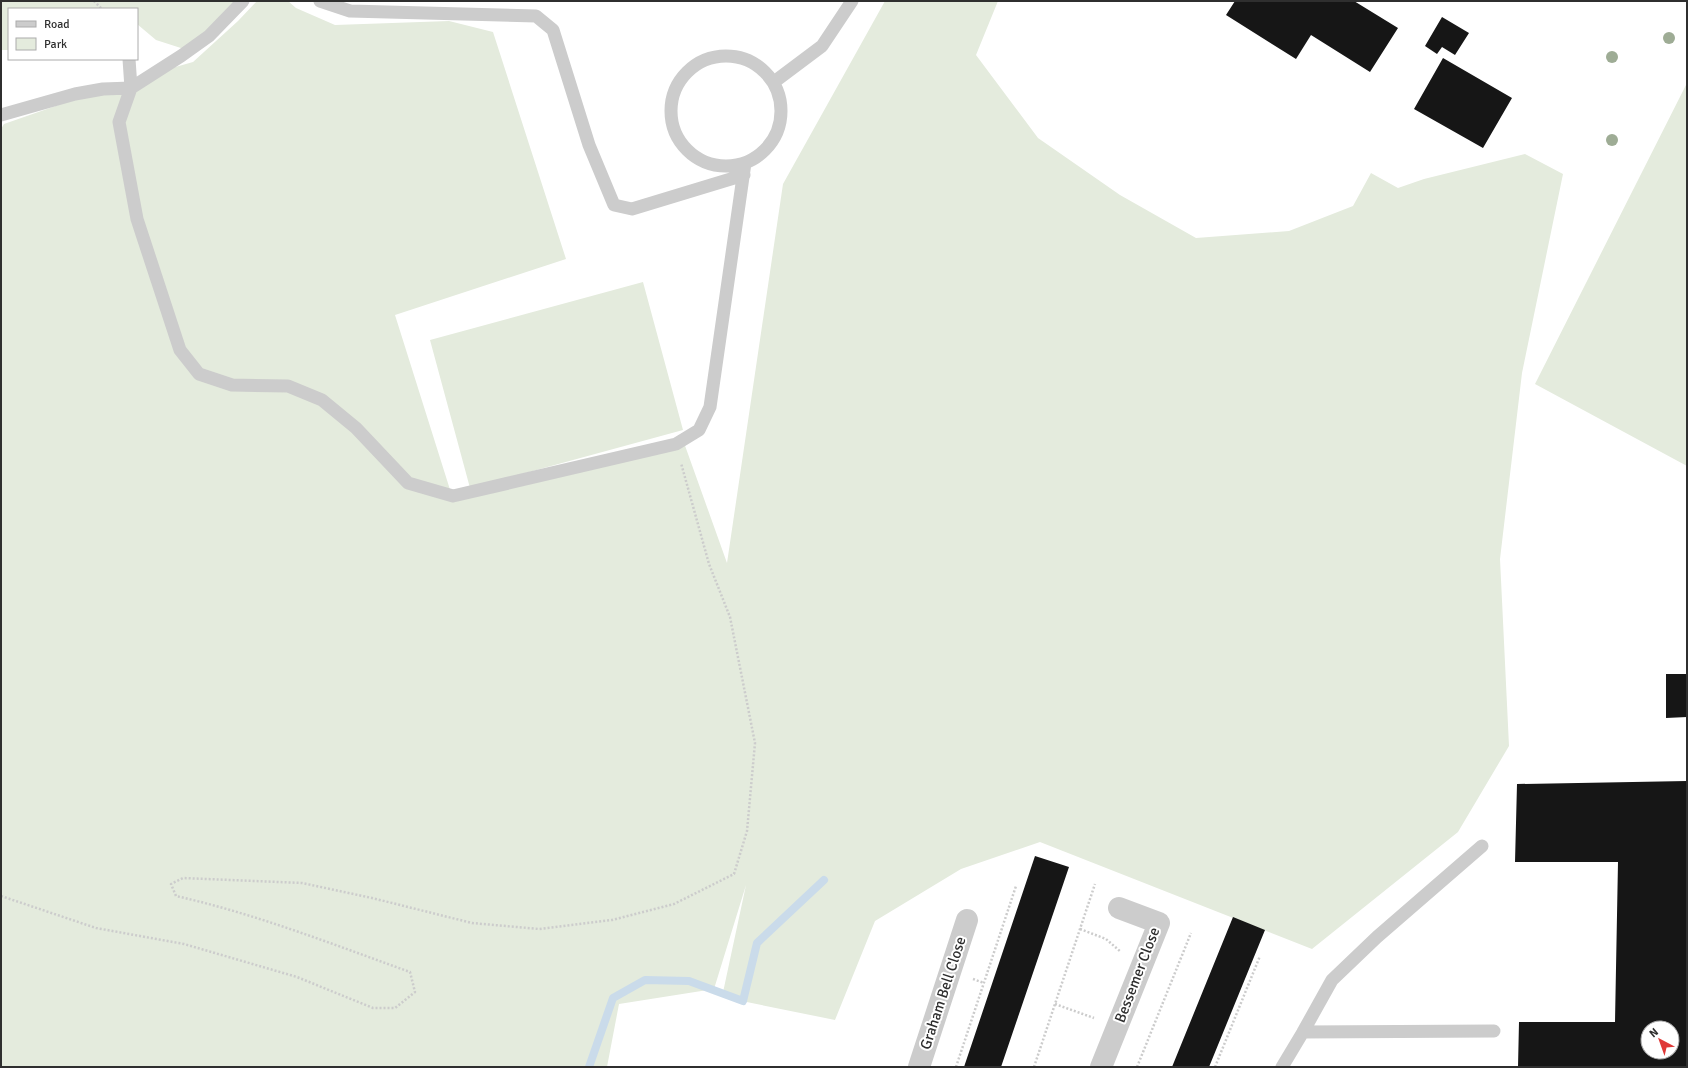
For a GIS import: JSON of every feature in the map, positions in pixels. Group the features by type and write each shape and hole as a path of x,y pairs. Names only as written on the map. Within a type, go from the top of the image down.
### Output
{"street":[{"name":"Bessemer Close","path":"1101,1067 1159,923 1118,908"},
{"name":"Graham Bell Close","path":"919,1067 967,920"}],"lane":[{"path":"1,115 75,94 103,89 131,88 210,36 243,1"},
{"path":"320,1 350,12 536,16 553,30 589,145 614,205 632,209 744,169 762,154 775,139 779,129 782,109 778,90 774,82 761,67 744,58 725,54 700,61 685,73 674,89 670,108 676,135 687,151 704,162 722,167 744,169"},
{"path":"774,82 822,46 852,1"},
{"path":"129,60 131,88 119,122 137,219 180,350 199,374 232,385 288,386 322,400 356,428 408,482 453,496 676,444 699,430 710,407 744,169"},
{"path":"1282,1067 1332,980 1377,937 1482,846"},
{"path":"1303,1032 1494,1030"}],"path":[{"path":"1,896 96,928 184,944 289,975 373,1008 395,1008 415,992 410,972 290,928 208,903 176,896 171,884 182,878 302,883 372,898 472,923 539,929 612,920 674,904 734,874 747,831 755,743 730,617 709,564 676,444"},
{"path":"1034,1067 1095,884"},
{"path":"956,1067 1016,886"},
{"path":"1080,929 1106,939 1140,969"},
{"path":"1137,1067 1191,933"},
{"path":"1215,1067 1260,956"},
{"path":"1055,1004 1117,1026"}],"green space":[{"path":"1,1 235,1 221,19 184,49 156,40 138,25 138,8 8,8 8,50 1,50"},
{"path":"257,1 288,1 296,8 335,25 449,21 493,32 566,259 395,315 452,496 683,440 727,563 783,184 885,1 998,1 976,55 1038,138 1120,195 1196,238 1289,231 1353,206 1371,173 1398,188 1424,179 1525,154 1563,174 1522,373 1500,559 1509,746 1458,832 1312,949 1040,842 961,869 875,921 835,1020 722,997 746,885 714,989 619,1004 607,1067 1,1067 1,129 4,124 130,80 193,62 238,21"},
{"path":"1687,83 1687,466 1535,384"},
{"path":"643,282 683,430 470,488 430,340"}],"building":[{"path":"1235,1 1354,1 1398,28 1370,72 1311,35 1296,59 1226,15"},
{"path":"1442,17 1469,33 1455,55 1442,47 1437,54 1425,46"},
{"path":"1443,58 1512,98 1483,148 1414,109"},
{"path":"1666,674 1687,674 1687,717 1666,718"},
{"path":"1687,781 1687,1067 1518,1067 1519,1022 1615,1022 1618,862 1515,862 1517,784"},
{"path":"1035,856 1069,867 1001,1067 964,1067"},
{"path":"1233,917 1265,930 1209,1067 1172,1067"}],"waterway":[{"path":"589,1067 613,998 645,980 689,981 743,1001 757,943 824,880"}]}
